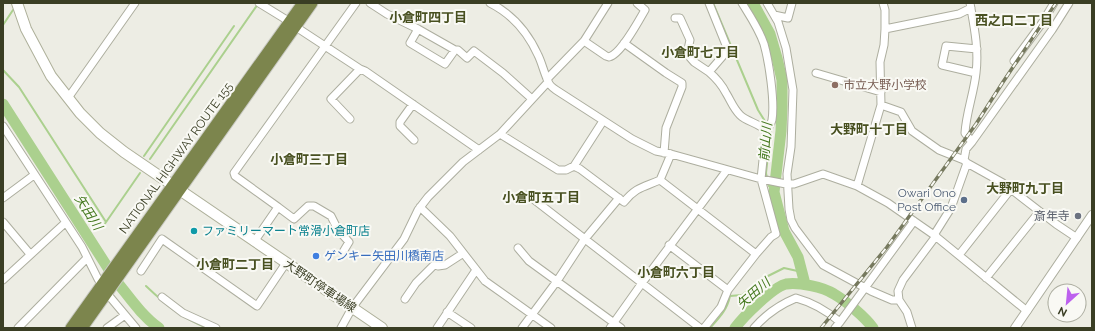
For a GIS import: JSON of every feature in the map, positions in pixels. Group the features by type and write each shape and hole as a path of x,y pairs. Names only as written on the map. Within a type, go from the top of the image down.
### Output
{"highway":[{"name":"NATIONAL HIGHWAY ROUTE 155","path":"293,24 303,3"},
{"name":"NATIONAL HIGHWAY ROUTE 155","path":"71,328 120,266 293,24 312,3"},
{"name":"NATIONAL HIGHWAY ROUTE 155","path":"82,328 105,286"}],"main road":[{"name":"大野町停車場線","path":"17,3 26,29 51,76 68,98 100,133 124,152 254,242 382,328"}],"street":[{"path":"68,98 135,3"},
{"path":"343,252 348,242 338,230 331,216 314,206 308,206 294,219 235,176 234,173 356,3"},
{"path":"370,3 387,14 418,29 455,50 458,50 467,58 474,51 532,99"},
{"path":"490,3 501,8 525,33 538,55 547,81 557,91 645,146 727,170 787,184 794,184 823,174 857,186 888,203 935,236 1027,311"},
{"path":"341,328 352,308 404,239 420,207 441,183 463,162 500,134 584,41 608,3"},
{"path":"584,41 609,57 612,56 624,43 645,10 637,3"},
{"path":"709,3 728,50 709,72"},
{"path":"704,328 721,307 728,290 756,254 771,237 776,234 763,179 766,131 772,119 769,66 764,43 753,20 742,3"},
{"path":"767,3 774,16 786,48 793,90 791,147 787,174 791,220 795,228 823,265 865,289 892,300 898,300"},
{"path":"774,16 788,18 792,3"},
{"path":"857,186 882,105 880,62 884,45 885,30 883,3"},
{"path":"1014,61 1042,23 1054,3"},
{"path":"912,328 907,312 898,300 898,291 903,280 935,236 950,208 966,161 966,149 1052,30 1069,3"},
{"path":"260,4 365,71 479,150"},
{"path":"885,30 959,14 970,5 976,31 977,49 976,73 965,125 965,133 972,142"},
{"path":"675,18 680,18 690,40 686,54 694,62 717,79 740,116 766,131"},
{"path":"418,29 410,42 445,64 455,50"},
{"path":"624,43 682,83 682,87 666,128 667,153 660,180"},
{"path":"976,73 942,65 946,46 977,49"},
{"path":"350,119 331,99 360,69"},
{"path":"816,73 881,92"},
{"path":"413,104 400,122 400,126 414,140"},
{"path":"882,105 901,112 912,131 939,150 966,161 1011,189 1039,212 1077,238"},
{"path":"500,134 558,170 566,170 574,166 603,121"},
{"path":"3,126 82,247 87,258 105,286 135,327"},
{"path":"574,166 624,202 630,194 637,189 660,180"},
{"path":"612,325 669,245 727,170"},
{"path":"3,198 34,175"},
{"path":"660,180 756,254"},
{"path":"959,256 1011,189"},
{"path":"528,195 584,240 700,328"},
{"path":"522,328 557,281 584,240 619,198"},
{"path":"254,242 278,207"},
{"path":"420,207 442,226 462,254 485,281 551,328"},
{"path":"986,278 1039,212"},
{"path":"1015,328 1092,215"},
{"path":"835,328 914,221"},
{"path":"3,222 30,254"},
{"path":"4,277 65,223"},
{"path":"141,272 162,239 257,306 286,263"},
{"path":"669,245 728,290"},
{"path":"518,248 529,261 557,281 612,325 621,328"},
{"path":"405,299 416,283 435,264 438,266 445,265 462,254"},
{"path":"18,328 87,258"},
{"path":"437,328 476,270"},
{"path":"162,297 183,313 216,328"},
{"path":"754,328 768,313 784,303 796,298 820,306 840,322"},
{"path":"448,312 471,328"},
{"path":"107,328 125,315"}],"waterway":[{"path":"713,3 758,110 768,126"},
{"name":"前山川","path":"753,3 770,34 782,80 781,131 774,192 784,231 798,257 805,284"},
{"path":"150,159 258,4"},
{"path":"3,25 13,10"},
{"path":"144,156 234,26"},
{"path":"3,70 19,87 106,222"},
{"name":"矢田川","path":"3,104 117,282 142,312 159,328"},
{"path":"767,179 766,173 771,129"},
{"path":"104,225 140,173"},
{"name":"前山川","path":"768,183 774,192"},
{"path":"710,328 720,317 729,301 730,296 742,295 764,278 784,268 802,272"},
{"name":"矢田川","path":"735,328 766,296 780,286 786,284 804,284 829,291 855,310 873,328"},
{"path":"146,286 189,320 207,328"}],"railway":[{"path":"821,328 887,247 976,124 1056,3"}],"place":[{"name":"市立大野小学校","path":"835,85"},
{"name":"Owari Ono Post Office","path":"964,200"},
{"name":"斎年寺","path":"1078,216"},
{"name":"ファミリーマート常滑小倉町店","path":"194,231"},
{"name":"ゲンキー矢田川橋南店","path":"316,256"}],"district":[{"name":"小倉町四丁目","path":"428,17"},
{"name":"西之口二丁目","path":"1014,20"},
{"name":"小倉町七丁目","path":"700,52"},
{"name":"大野町十丁目","path":"869,129"},
{"name":"小倉町三丁目","path":"309,159"},
{"name":"大野町九丁目","path":"1025,188"},
{"name":"小倉町五丁目","path":"541,197"},
{"name":"小倉町二丁目","path":"235,264"},
{"name":"小倉町六丁目","path":"676,272"}]}
